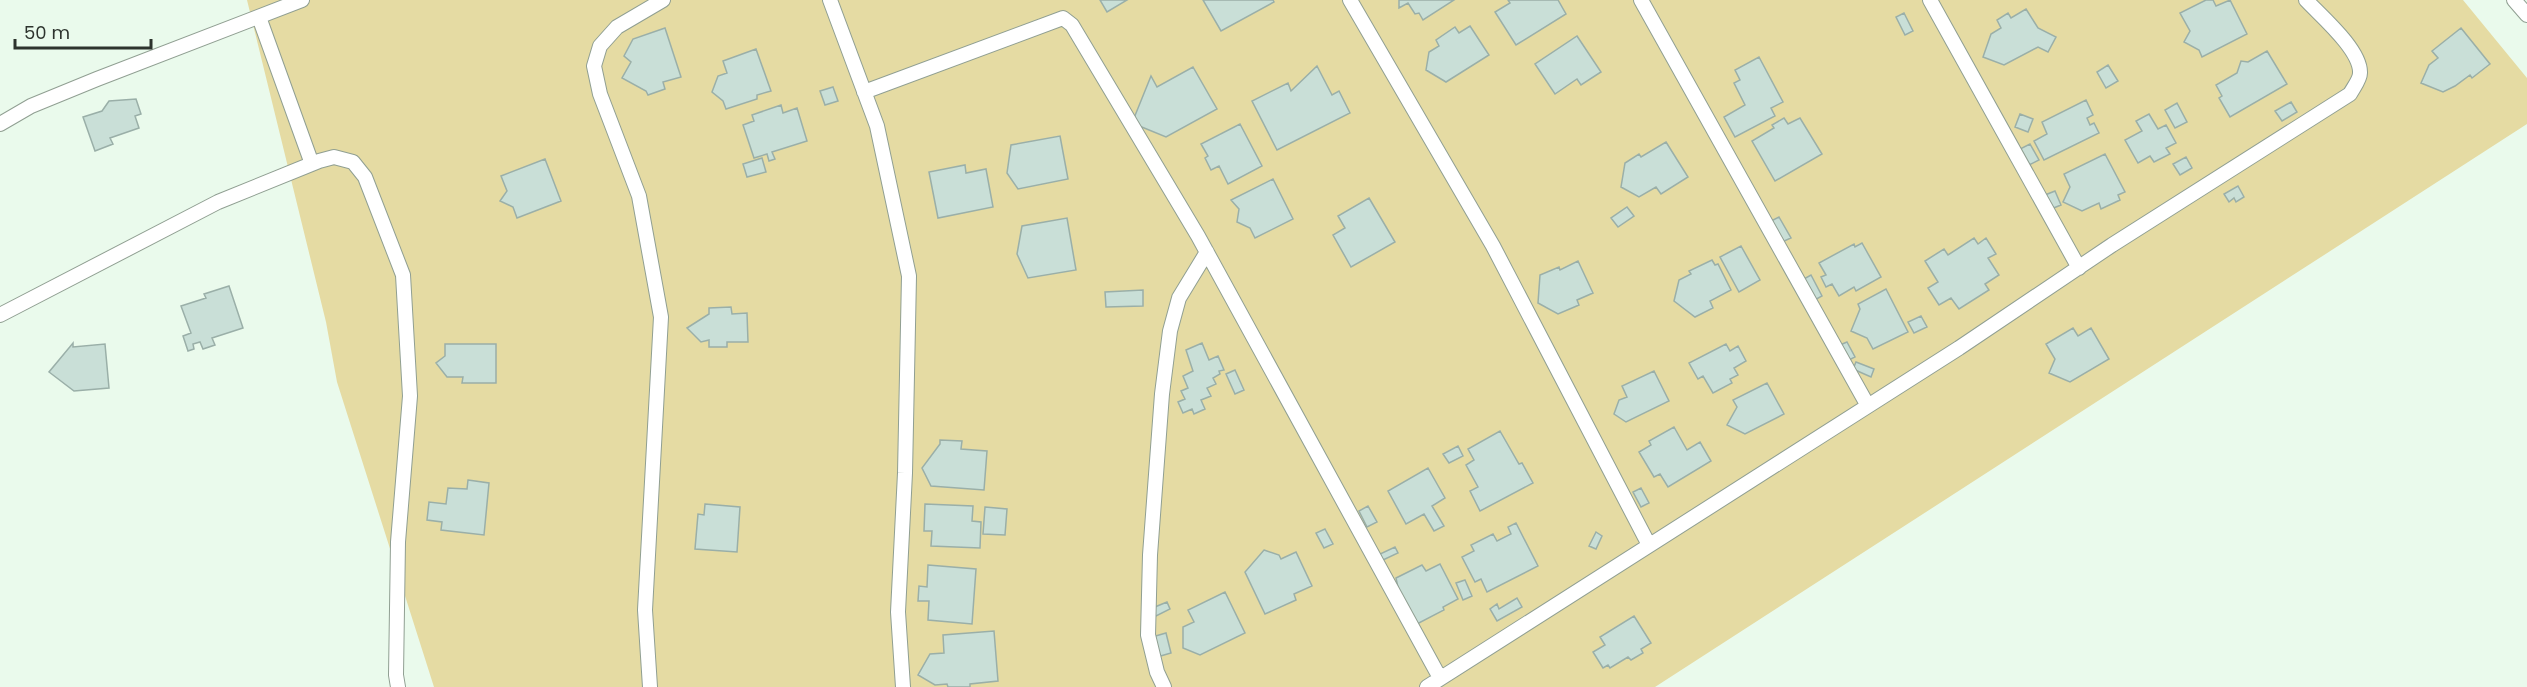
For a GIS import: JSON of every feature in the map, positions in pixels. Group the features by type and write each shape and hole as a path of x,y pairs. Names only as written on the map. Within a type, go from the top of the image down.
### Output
{"street":[{"path":"0,124 31,106 302,0"},
{"path":"650,687 645,610 661,317 639,196 600,94 594,66 600,46 617,27 663,0"},
{"path":"830,0 877,126 909,276 905,473 898,612 903,687"},
{"path":"1350,0 1493,246 1649,545"},
{"path":"1641,0 1868,406"},
{"path":"1930,0 2079,268"},
{"path":"1427,687 1868,406 2350,94 2360,76 2360,63 2348,45 2306,0"},
{"path":"2514,0 2527,15"},
{"path":"259,17 312,164"},
{"path":"864,92 1063,18 1072,25 1207,252 1440,678"},
{"path":"0,315 218,202 334,157 353,162 365,177 403,275 410,396 398,542 396,675 398,687"},
{"path":"1164,687 1156,672 1148,635 1150,555 1162,394 1170,331 1179,298 1207,252"}],"shaded area":[{"path":"247,0 2463,0 2527,78 2527,124 1655,687 434,687 337,382 326,322"}],"building":[{"path":"1100,0 1127,0 1107,12"},
{"path":"1203,0 1273,0 1274,2 1221,31"},
{"path":"1399,0 1454,0 1423,20 1419,13 1415,14 1408,3 1399,8"},
{"path":"1508,0 1558,0 1566,14 1516,45 1495,12 1510,3"},
{"path":"2206,0 2213,0 2216,6 2230,0 2247,34 2202,57 2199,50 2184,42 2190,31 2180,13"},
{"path":"2026,9 2038,28 2056,37 2048,52 2038,47 2004,65 1983,57 1991,34 2001,28 1997,20 2008,13 2011,18"},
{"path":"1904,13 1913,31 1905,35 1896,17"},
{"path":"1470,26 1489,55 1446,82 1426,70 1429,52 1439,46 1436,40 1455,27 1459,33"},
{"path":"665,28 681,77 663,82 665,89 648,95 646,91 622,78 631,62 624,56 633,39"},
{"path":"2461,28 2490,64 2472,78 2470,75 2443,92 2421,83 2429,65 2438,58 2432,51"},
{"path":"1577,36 1601,72 1581,85 1577,79 1555,94 1535,64"},
{"path":"756,49 771,91 757,95 757,99 726,109 723,101 712,92 718,76 727,73 723,61"},
{"path":"2267,51 2287,84 2230,117 2219,98 2222,96 2216,85 2237,73 2241,61 2248,62"},
{"path":"1759,57 1783,102 1771,108 1775,116 1735,137 1724,117 1745,105 1734,83 1740,80 1735,70"},
{"path":"2108,65 2118,81 2106,88 2097,72"},
{"path":"1317,66 1332,95 1339,91 1350,113 1277,150 1252,101 1288,83 1291,91"},
{"path":"1193,67 1217,109 1166,137 1132,123 1151,76 1157,87"},
{"path":"833,87 838,101 825,105 820,91"},
{"path":"136,99 141,114 135,116 139,128 110,138 113,144 95,151 83,117 102,111 109,101"},
{"path":"2086,100 2093,115 2087,118 2090,125 2094,123 2099,133 2044,160 2034,141 2047,134 2042,122"},
{"path":"2291,102 2297,112 2282,121 2275,111"},
{"path":"2177,103 2187,122 2175,128 2165,110"},
{"path":"781,105 783,113 797,108 807,141 772,152 775,159 769,161 767,154 754,158 743,125 754,121 752,115"},
{"path":"2020,114 2033,119 2028,132 2015,127"},
{"path":"2149,114 2158,129 2166,125 2176,143 2166,148 2170,154 2154,162 2150,156 2138,163 2125,140 2142,131 2136,121"},
{"path":"1784,118 1788,124 1800,118 1822,154 1775,181 1752,141 1774,128 1772,125"},
{"path":"1240,124 1262,166 1228,184 1219,166 1211,170 1205,158 1208,156 1201,144"},
{"path":"1060,136 1068,179 1018,189 1007,173 1011,145"},
{"path":"1666,142 1688,177 1661,194 1656,187 1639,197 1621,187 1625,163 1639,154 1641,157"},
{"path":"2030,144 2039,160 2029,165 2020,149"},
{"path":"2105,154 2125,192 2118,195 2120,200 2101,209 2099,203 2082,211 2063,202 2070,187 2064,174"},
{"path":"2186,157 2192,168 2180,175 2173,164"},
{"path":"762,158 766,172 747,177 743,164"},
{"path":"545,159 561,201 517,218 513,207 500,201 507,191 501,176"},
{"path":"965,165 966,173 986,169 993,207 938,218 929,172"},
{"path":"1273,179 1293,219 1255,238 1250,228 1237,222 1239,209 1231,200"},
{"path":"2238,186 2244,197 2236,202 2234,198 2229,202 2224,194"},
{"path":"2055,191 2061,205 2051,209 2045,195"},
{"path":"1369,198 1395,242 1351,267 1333,235 1345,228 1338,216"},
{"path":"1627,207 1634,216 1618,227 1611,218"},
{"path":"1779,217 1791,238 1782,242 1771,221"},
{"path":"1067,218 1076,270 1028,278 1017,254 1022,226"},
{"path":"1974,238 1978,244 1986,238 1996,254 1988,258 1999,275 1985,284 1989,290 1959,309 1951,298 1939,305 1928,288 1938,282 1925,261 1944,249 1948,255"},
{"path":"1862,243 1881,277 1856,291 1854,287 1839,296 1832,284 1826,287 1821,277 1826,275 1819,263 1854,244 1855,247"},
{"path":"1741,246 1760,280 1739,292 1720,257"},
{"path":"1712,260 1715,265 1718,264 1731,290 1710,301 1713,308 1695,317 1674,301 1679,280 1691,274 1689,271"},
{"path":"1578,261 1593,293 1577,300 1579,305 1558,314 1538,303 1540,275 1559,267 1560,270"},
{"path":"1811,275 1822,296 1813,301 1802,280"},
{"path":"229,286 243,328 212,338 215,345 203,349 200,342 193,344 194,349 188,351 183,336 191,333 181,306 206,298 204,294"},
{"path":"1886,289 1908,332 1873,349 1867,338 1851,331 1860,309 1858,304"},
{"path":"1143,290 1143,306 1106,307 1105,292"},
{"path":"731,307 732,314 747,313 748,342 727,342 727,347 709,347 709,340 701,342 687,328 709,314 709,308"},
{"path":"1921,316 1927,327 1914,333 1908,322"},
{"path":"2073,328 2078,336 2091,328 2109,359 2070,382 2049,373 2055,359 2046,344"},
{"path":"1847,342 1855,357 1847,361 1840,345"},
{"path":"73,343 73,347 105,344 109,388 74,391 49,372"},
{"path":"1202,343 1209,360 1218,356 1224,370 1219,371 1220,374 1213,378 1216,384 1207,388 1211,396 1201,400 1205,409 1194,414 1192,409 1183,413 1178,402 1185,399 1181,391 1188,388 1183,376 1193,371 1186,350"},
{"path":"445,344 496,344 496,383 462,383 463,377 447,377 436,363 445,356"},
{"path":"1726,344 1730,351 1738,346 1746,361 1734,368 1738,375 1730,379 1732,383 1713,393 1703,376 1698,379 1689,363"},
{"path":"1856,362 1874,369 1871,377 1853,369"},
{"path":"1235,370 1244,390 1235,394 1226,374"},
{"path":"1654,371 1669,401 1626,422 1614,414 1619,400 1627,397 1622,386"},
{"path":"1767,383 1784,414 1745,434 1727,425 1737,407 1733,400"},
{"path":"1674,427 1687,450 1700,442 1711,461 1668,487 1660,474 1654,477 1639,452 1651,445 1649,441"},
{"path":"1500,431 1533,483 1480,511 1470,491 1478,487 1466,465 1474,460 1468,449"},
{"path":"940,440 962,441 961,449 987,451 984,490 931,486 922,468 940,444"},
{"path":"1458,446 1463,456 1449,463 1443,454"},
{"path":"1428,468 1445,498 1432,506 1444,526 1434,531 1424,514 1406,524 1388,491"},
{"path":"468,480 489,483 484,535 441,530 442,522 427,520 429,502 446,504 448,488 467,489"},
{"path":"1641,488 1649,503 1641,507 1633,492"},
{"path":"705,504 740,507 737,552 695,549 698,514 704,515"},
{"path":"925,504 973,506 972,521 981,522 980,548 931,546 932,531 924,531"},
{"path":"1368,506 1377,522 1367,527 1359,511"},
{"path":"985,507 1007,509 1005,535 983,534"},
{"path":"1516,523 1538,566 1487,592 1481,579 1475,582 1462,557 1474,551 1471,545 1493,534 1497,541 1511,534 1508,527"},
{"path":"1325,529 1333,544 1324,548 1316,533"},
{"path":"1596,532 1602,536 1596,549 1589,546"},
{"path":"1395,547 1398,553 1383,560 1380,554"},
{"path":"1264,550 1279,555 1281,559 1296,552 1312,586 1294,594 1296,600 1265,614 1245,572"},
{"path":"1440,564 1458,599 1443,607 1444,610 1417,624 1409,608 1401,602 1396,578 1422,565 1426,571"},
{"path":"928,565 976,569 972,624 928,620 929,601 918,601 919,586 927,587"},
{"path":"1465,580 1472,596 1463,600 1456,583"},
{"path":"1225,592 1245,633 1200,655 1183,648 1183,627 1194,622 1188,610"},
{"path":"1517,598 1522,607 1497,621 1490,609 1497,604 1499,609"},
{"path":"1167,602 1170,609 1154,617 1150,609"},
{"path":"1634,616 1651,643 1641,649 1643,653 1631,660 1628,657 1610,668 1608,665 1603,668 1593,652 1605,645 1600,637"},
{"path":"994,631 998,681 970,684 970,687 948,687 947,684 935,685 918,675 930,654 944,653 943,635"},
{"path":"1166,633 1171,653 1157,657 1152,637"}]}
